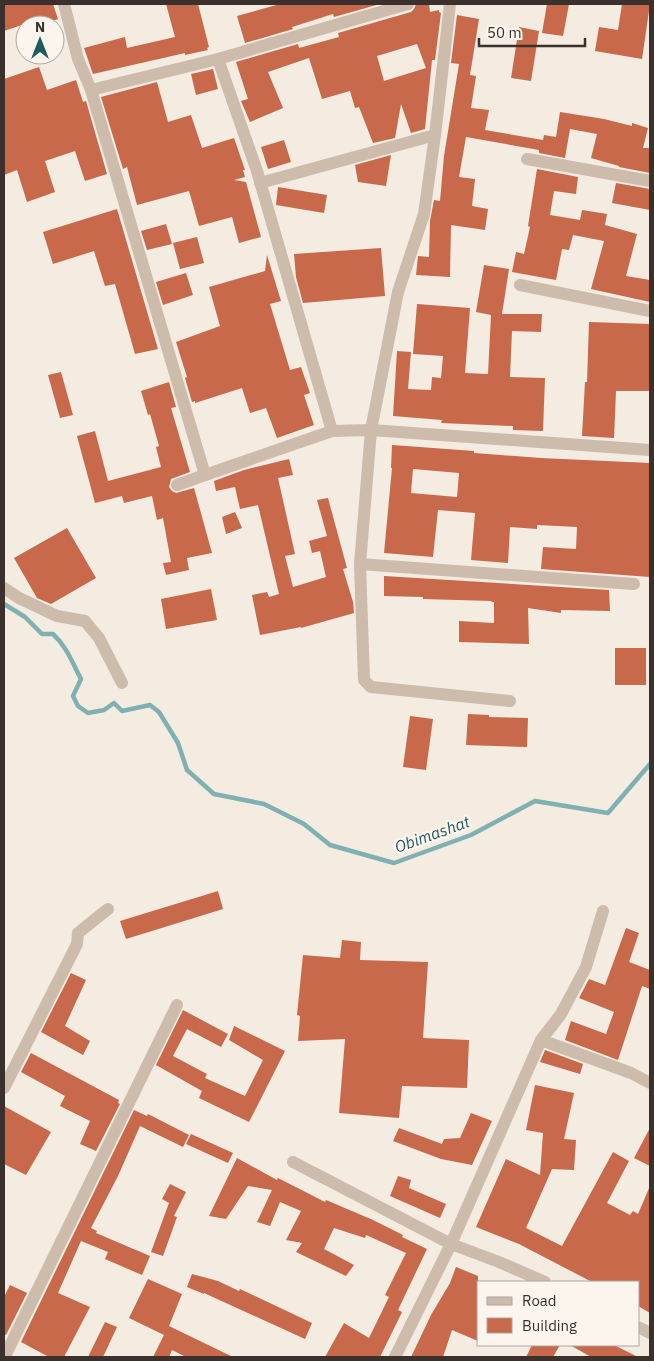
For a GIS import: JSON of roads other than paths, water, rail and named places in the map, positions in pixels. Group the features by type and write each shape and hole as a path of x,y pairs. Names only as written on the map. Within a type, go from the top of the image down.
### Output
{"street":[{"path":"64,4 78,59 91,90 205,475"},
{"path":"91,90 218,59 408,4"},
{"path":"450,4 424,214 398,292 371,430 360,564 364,680 371,687 510,701"},
{"path":"218,59 260,183 332,431"},
{"path":"260,183 435,135"},
{"path":"527,159 650,181"},
{"path":"520,285 650,311"},
{"path":"177,485 332,431 371,430 650,450"},
{"path":"360,564 634,584"},
{"path":"4,588 19,598 57,616 85,621 100,638 122,683"},
{"path":"4,1088 77,944 78,933 108,909"},
{"path":"395,1357 451,1244 541,1040 561,1014 586,967 603,911"},
{"path":"7,1355 177,1005"},
{"path":"541,1040 630,1073 650,1083"},
{"path":"293,1162 451,1244 543,1281"}],"waterway":[{"name":"Obimashat","path":"4,604 25,617 42,634 53,634 62,644 81,679 73,696 78,706 88,713 104,710 114,703 122,711 150,705 159,712 178,743 187,770 214,794 264,804 304,824 330,845 394,863 471,835 535,801 608,813 650,764"}]}
